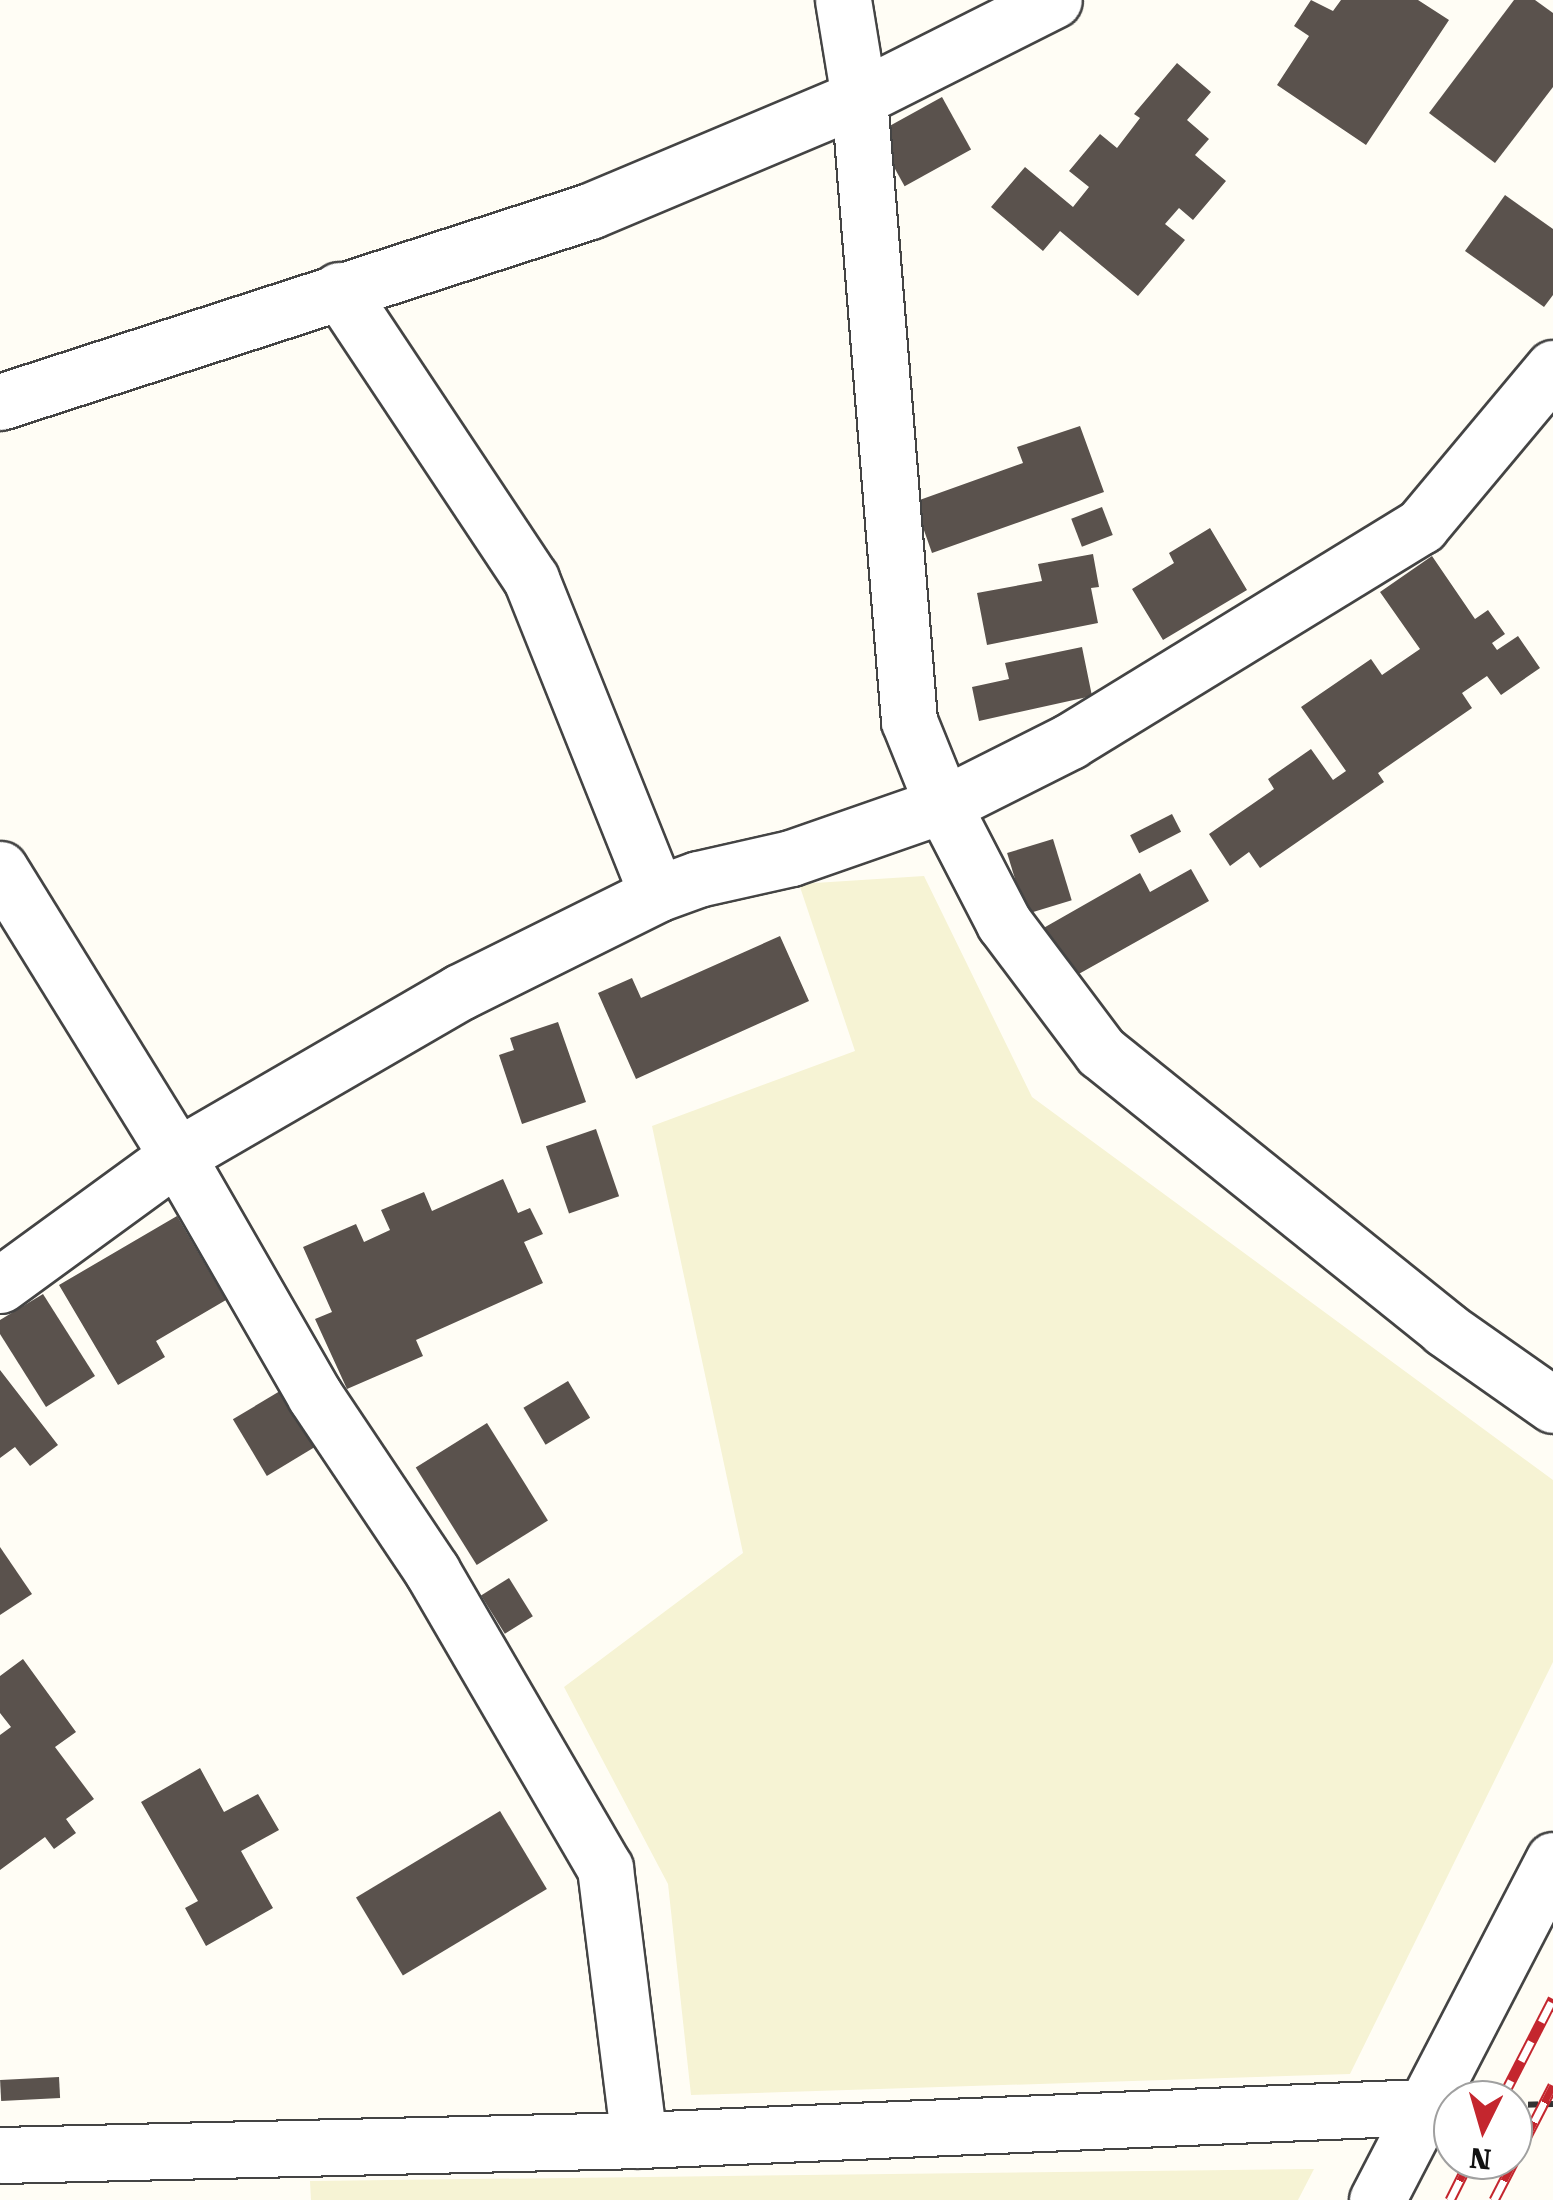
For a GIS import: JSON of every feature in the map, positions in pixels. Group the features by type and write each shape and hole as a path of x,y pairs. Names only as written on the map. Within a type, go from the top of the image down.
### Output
{"street":[{"path":"842,0 859,98 909,721 943,805 1004,922 1102,1052 1444,1328 1553,1404"},
{"path":"0,402 590,211 859,98 1054,0"},
{"path":"339,290 530,579 658,894"},
{"path":"0,1284 177,1156 460,992 658,894 698,878 791,858 943,805 1070,741 1421,526 1553,368"},
{"path":"0,869 177,1156 315,1396 432,1571 606,1868 639,2140"},
{"path":"1376,2200 1553,1860"},
{"path":"0,2155 639,2140 1424,2108"}],"shaded area":[{"path":"924,876 1032,1097 1553,1480 1553,1662 1350,2074 691,2095 668,1884 564,1687 743,1553 652,1126 855,1051 799,884"},
{"path":"1314,2169 1298,2200 311,2200 310,2181"}],"building":[{"path":"1311,0 1333,11 1341,0 1418,0 1449,20 1366,145 1277,85 1309,36 1294,26"},
{"path":"1514,0 1535,0 1553,13 1553,87 1495,163 1429,113"},
{"path":"1177,63 1211,92 1187,120 1209,139 1195,155 1226,181 1193,220 1179,208 1165,224 1185,240 1138,296 1060,231 1043,251 991,207 1025,167 1073,207 1089,187 1069,171 1100,134 1117,148 1140,118 1134,114"},
{"path":"942,97 971,149 905,186 876,134"},
{"path":"1505,195 1553,229 1553,295 1544,307 1465,251"},
{"path":"1080,426 1104,492 932,553 914,502 1023,463 1017,447"},
{"path":"1102,507 1113,535 1082,547 1071,519"},
{"path":"1210,528 1247,590 1163,640 1132,589 1174,563 1169,553"},
{"path":"1093,554 1099,587 1091,588 1098,623 987,645 977,593 1042,581 1038,564"},
{"path":"1432,556 1475,619 1488,610 1505,634 1492,643 1497,650 1518,636 1540,668 1501,695 1487,676 1462,693 1472,708 1378,773 1384,782 1260,868 1249,852 1230,866 1209,834 1274,789 1268,779 1311,749 1333,780 1346,771 1301,707 1371,659 1382,675 1420,649 1380,592"},
{"path":"1082,647 1092,696 979,721 972,687 1009,679 1005,663"},
{"path":"1172,814 1181,832 1139,853 1130,835"},
{"path":"1053,839 1072,900 1026,914 1007,853"},
{"path":"1191,869 1209,901 1068,980 1040,930 1140,873 1150,892"},
{"path":"780,936 809,1001 636,1079 598,993 632,978 641,998"},
{"path":"558,1022 586,1102 522,1124 499,1055 514,1050 510,1038"},
{"path":"596,1129 619,1196 569,1213 546,1146"},
{"path":"503,1179 518,1213 530,1208 543,1234 524,1242 543,1283 416,1340 423,1356 347,1389 315,1319 332,1312 303,1247 356,1224 364,1242 390,1230 381,1210 424,1192 432,1211"},
{"path":"177,1216 226,1300 156,1341 165,1357 118,1385 59,1285"},
{"path":"43,1294 95,1376 46,1407 0,1334 0,1320"},
{"path":"0,1370 58,1445 30,1466 15,1447 0,1458"},
{"path":"568,1381 590,1418 546,1445 523,1408"},
{"path":"280,1391 314,1448 267,1476 233,1419"},
{"path":"487,1423 548,1521 477,1565 416,1468"},
{"path":"0,1547 32,1594 0,1615"},
{"path":"509,1578 533,1616 505,1634 481,1595"},
{"path":"23,1659 76,1732 55,1747 94,1799 66,1819 76,1833 54,1849 45,1837 0,1870 0,1735 11,1727 0,1713 0,1676"},
{"path":"200,1768 224,1812 258,1794 279,1830 241,1851 273,1908 206,1946 185,1908 198,1901 141,1802"},
{"path":"500,1811 547,1889 403,1976 356,1898"},
{"path":"59,2077 60,2098 1,2101 0,2080"}],"railway":[{"path":"1511,2080 1553,1999"},
{"path":"1494,2200 1553,2085"},
{"path":"1450,2200 1460,2180"}]}
